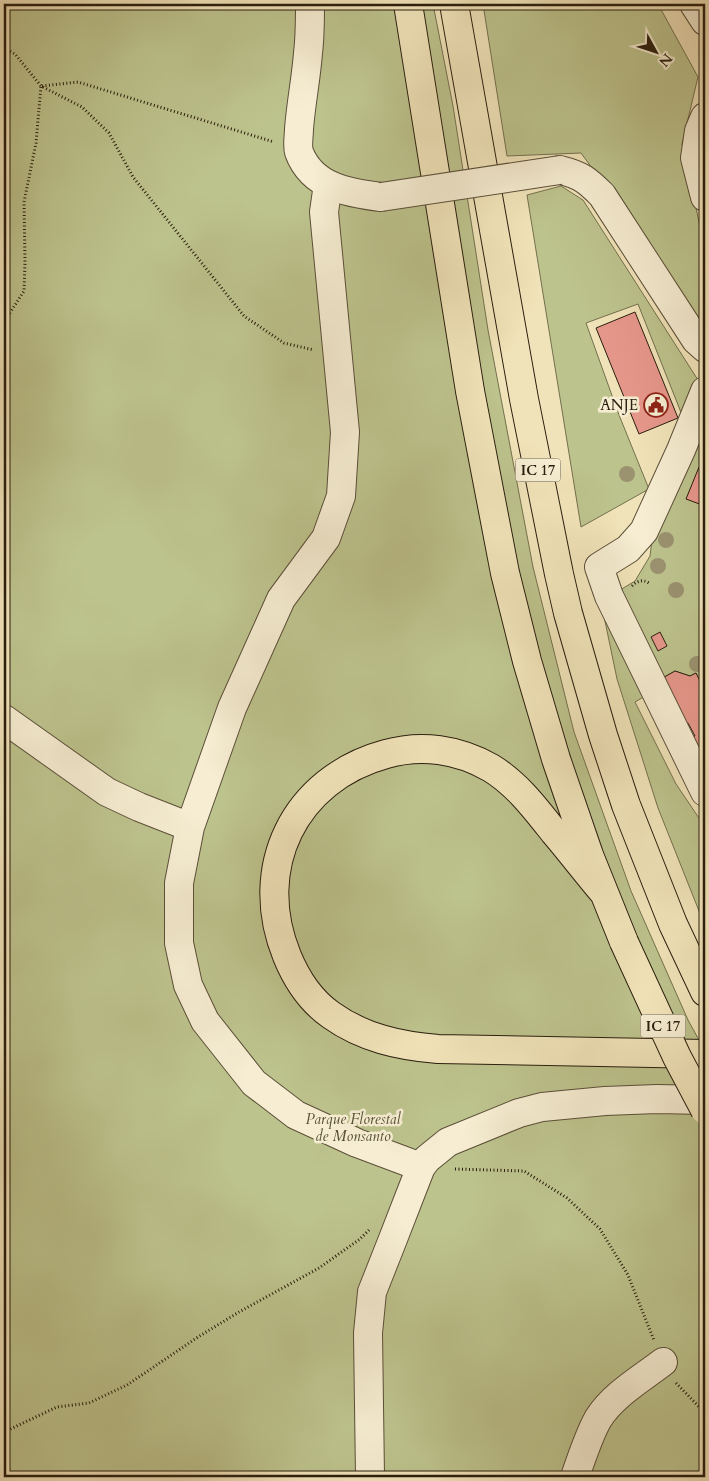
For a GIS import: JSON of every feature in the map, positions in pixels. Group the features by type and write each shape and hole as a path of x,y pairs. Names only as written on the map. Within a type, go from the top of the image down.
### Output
{"highway":[{"name":"IC 17","path":"408,4 470,392 505,573 527,661 556,759 583,840 604,893 624,942 677,1057 705,1110"},
{"name":"IC 17","path":"454,4 524,399 559,574 591,696 614,772 638,838 673,924 705,992"},
{"path":"604,893 525,796 509,781 490,768 470,758 448,751 426,748 400,750 375,757 352,767 331,780 312,797 298,813 287,834 280,853 274,895 275,916 281,941 290,964 300,982 330,1015 369,1036 390,1043 438,1049 705,1054"}],"street":[{"path":"310,4 308,53 301,102 298,149 304,162 314,174 341,190 355,194 381,197 560,170 576,174 591,184 602,195 696,340 705,348"},
{"path":"694,4 705,21"},
{"path":"705,117 699,132 695,158 705,197"},
{"path":"328,184 324,212 345,432 341,496 326,538 281,599 232,708 190,827 179,883 179,942 188,985 205,1021 254,1083 296,1115 357,1143 421,1167"},
{"path":"705,391 681,450 644,531 628,549 599,567 609,596 705,792"},
{"path":"4,719 107,792 190,827"},
{"path":"370,1477 368,1333 372,1292 421,1167 427,1159 448,1142 519,1113 542,1107 605,1100 705,1100"},
{"path":"575,1477 599,1418 615,1399 663,1362"}],"path":[{"path":"4,48 15,54 41,86 82,107 109,133 133,177 244,316 284,344 338,355"},
{"path":"41,86 78,82 298,149"},
{"path":"4,322 24,291 24,202 36,142 41,86"},
{"path":"630,588 640,581 649,583"},
{"path":"421,1167 524,1171 567,1198 600,1229 628,1275 668,1375 705,1412"},
{"path":"4,1432 57,1407 89,1403 126,1385 239,1312 319,1268 360,1239 373,1227"}],"green space":[{"name":"Parque Florestal de Monsanto","path":"4,4 433,4 453,106 488,330 533,567 574,732 631,891 688,1020 705,1051 705,1477 4,1477"},
{"path":"483,4 658,4 698,77 682,144 705,243 705,329 581,153 507,156"},
{"path":"561,186 583,200 698,380 684,420 638,304 586,323 619,415 649,489 581,527 527,195"},
{"path":"705,421 705,691 696,673 690,676 675,671 659,680 615,593 635,581 650,556 653,532"},
{"path":"600,597 647,695 635,702 676,784 705,827 705,926 658,808 617,679"}],"building":[{"path":"635,312 678,418 639,434 596,328"},
{"path":"699,467 705,469 705,506 686,499"},
{"path":"660,632 667,646 658,651 651,637"},
{"path":"675,671 690,676 696,673 705,691 705,757 703,753 696,757 687,740 695,736 688,723 680,726 659,680"}],"place":[{"name":"ANJE","path":"656,405"}]}
